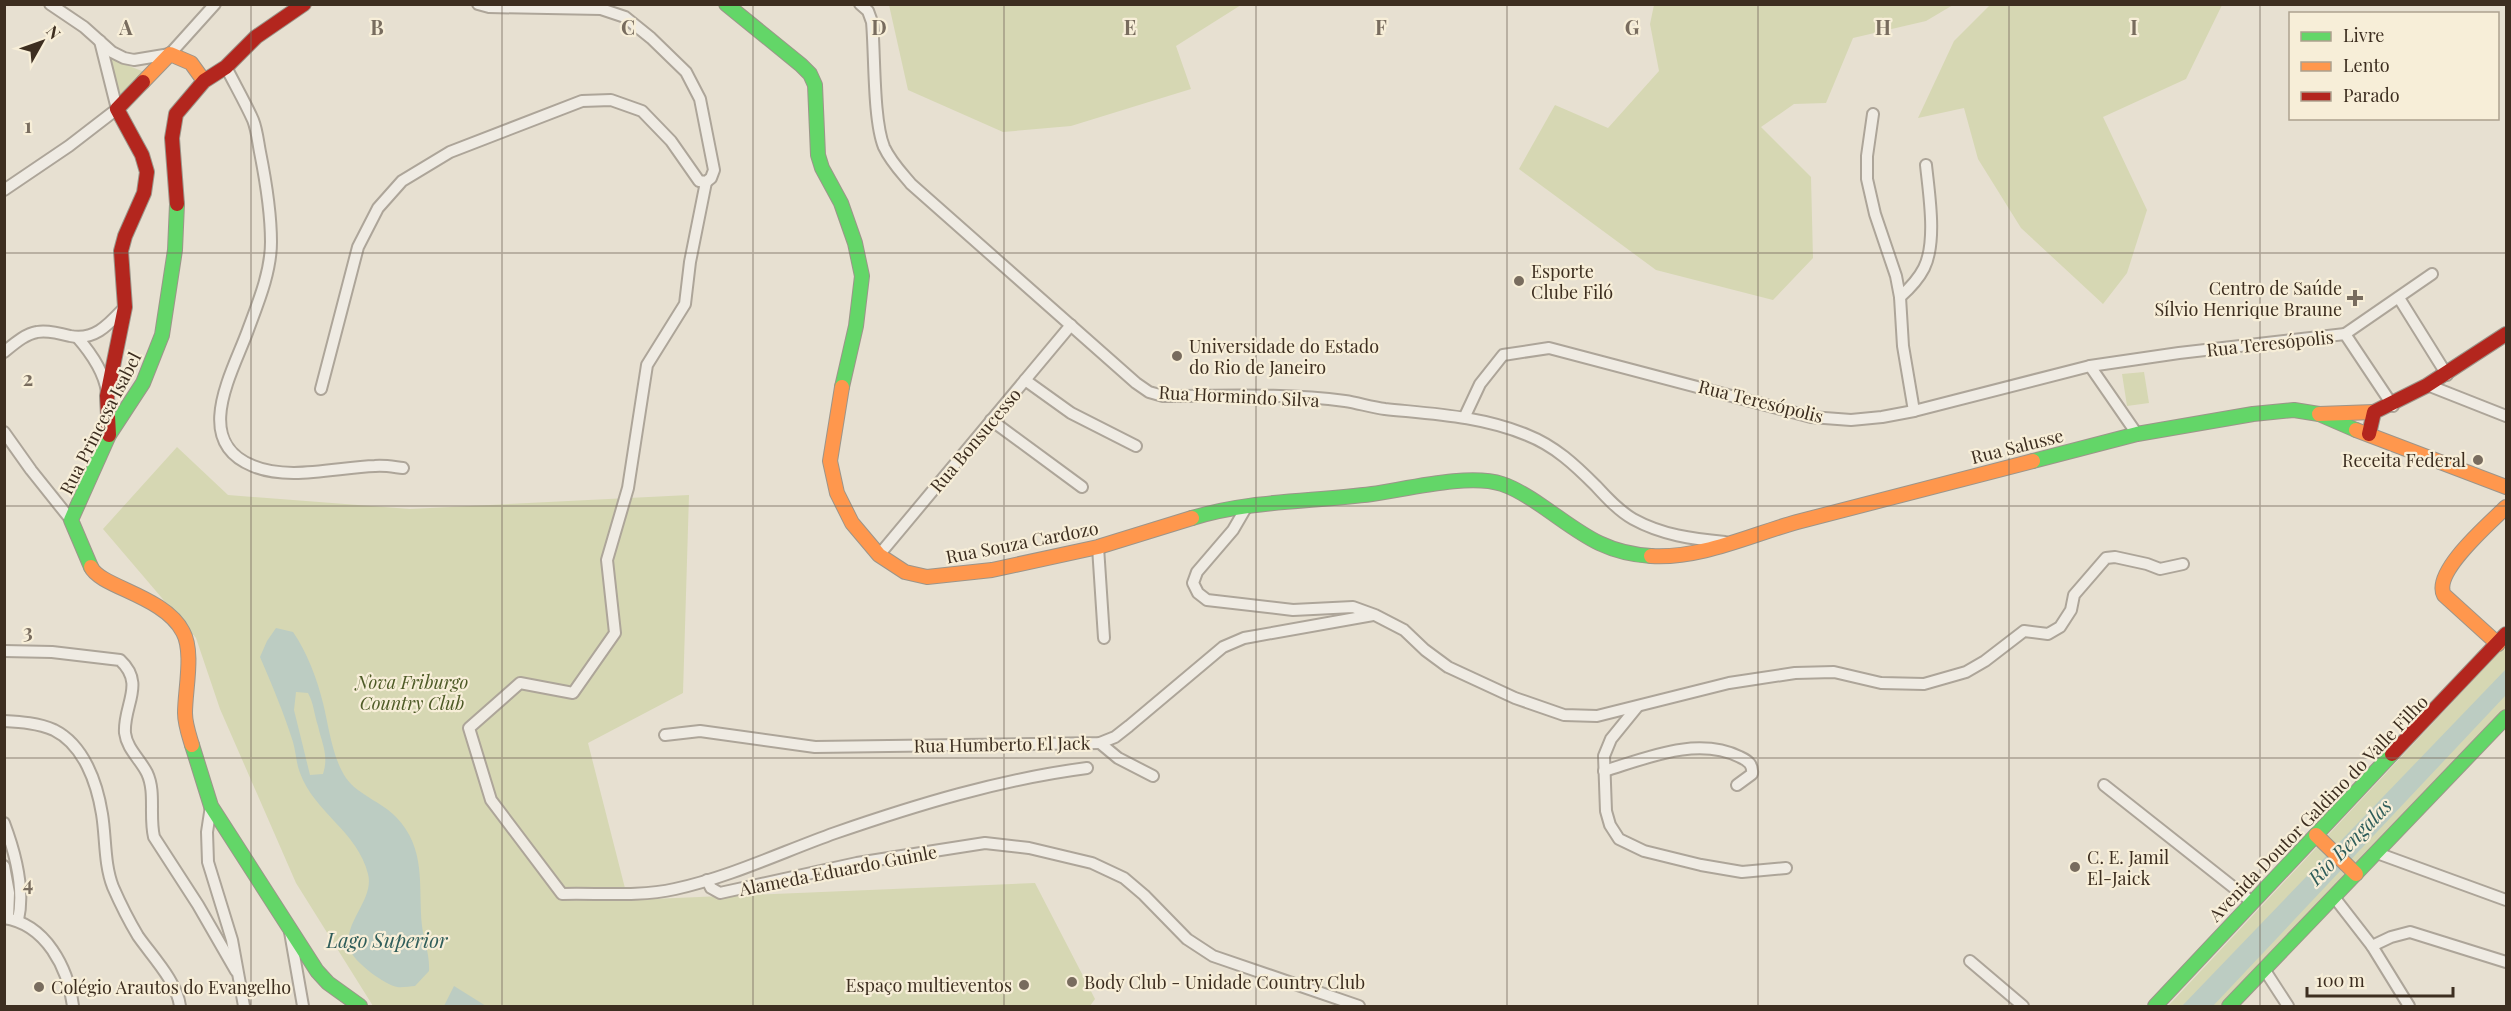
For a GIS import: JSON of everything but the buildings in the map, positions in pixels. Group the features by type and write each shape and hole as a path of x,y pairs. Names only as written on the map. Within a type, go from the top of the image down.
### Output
{"street":[{"path":"50,4 124,58 134,60 170,54 184,57 192,63 204,81"},
{"path":"4,190 69,146 117,109 215,4"},
{"name":"Rua Princesa Isabel","path":"303,4 256,37 226,67 204,81 176,114 172,138 178,211 176,250 162,335 143,383 109,435 70,520 93,571 152,601 170,615 183,631 188,646 186,724 211,806 317,971 328,983 360,1006"},
{"path":"478,4 489,7 601,9 625,17 651,38 686,72 700,99 714,170 711,178 706,182 690,262 685,303 647,365 628,488 607,560 615,633 573,693 520,683 469,728 491,800 562,894 665,891 764,861 834,834 947,798 1056,772 1087,768"},
{"name":"Rua Souza Cardozo","path":"726,4 801,65 810,74 815,85 818,107 818,155 849,223 862,276 856,326 843,382 830,461 837,493 852,524 879,555 905,572 927,577 992,570 1098,547 1202,515 1246,506 1371,494 1426,484 1480,481 1500,483 1518,490 1594,542 1628,555 1662,556 1703,551 1728,543"},
{"name":"Rua Hormindo Silva","path":"860,4 868,11 872,22 877,109 883,144 892,163 911,184 1149,392 1163,396 1255,396 1343,401 1381,408 1465,416 1528,435 1556,449 1614,505 1632,519 1678,538 1728,543"},
{"path":"100,41 117,109 123,124 142,155 147,172 144,193 124,236 121,251 125,307 107,396"},
{"path":"226,67 253,122 269,196 271,245 266,279 223,394 220,408 220,430 231,451 252,466 275,472 325,471 377,465 403,468"},
{"path":"321,389 358,247 378,208 402,181 450,152 582,101 611,100 642,111 671,141 699,181 706,182"},
{"path":"1873,114 1867,156 1867,180 1878,225 1896,276 1900,297 1903,346 1914,411"},
{"path":"1900,297 1917,279 1929,255 1930,218 1926,165"},
{"name":"Rua Teresópolis","path":"1465,416 1480,384 1503,355 1549,348 1811,417 1851,420 1882,417 2090,366 2179,353 2345,334 2432,274"},
{"path":"2399,298 2447,375"},
{"path":"4,352 35,332 50,332 77,338 96,334 125,307"},
{"name":"Rua Bonsucesso","path":"879,555 1071,325"},
{"path":"2345,334 2393,406"},
{"path":"2319,414 2374,412 2393,406 2430,386 2506,334"},
{"path":"77,338 90,352 105,382 109,435"},
{"path":"2090,366 2137,434"},
{"path":"1025,380 1071,413 1137,447"},
{"path":"2430,386 2506,416"},
{"name":"Rua Salusse","path":"1728,543 1795,523 2137,434 2271,412 2294,410 2319,414"},
{"path":"2369,434 2374,412"},
{"path":"2319,414 2506,487"},
{"path":"991,420 1082,487"},
{"path":"4,432 31,471 70,520"},
{"path":"1246,506 1233,530 1197,572 1193,583 1197,593 1208,600 1260,607 1293,610 1353,608 1375,615 1404,630 1448,667 1515,698 1564,715 1597,716 1729,683 1795,673 1834,672 1881,683 1924,684 1966,672 1985,662 2024,631 2048,634 2060,627 2071,610 2074,595 2106,558 2115,557 2160,569 2182,564"},
{"path":"2502,639 2444,595 2441,583 2455,562 2506,507"},
{"path":"1098,547 1104,638"},
{"name":"Rua Humberto El Jack","path":"665,735 700,731 815,747 1100,743 1115,737 1223,647 1244,638 1375,615"},
{"name":"Avenida Doutor Galdino do Valle Filho","path":"2155,1006 2252,902 2321,838 2502,639"},
{"path":"4,651 52,652 120,660 128,667 133,679 125,732 127,742 147,773 151,785 151,824 154,837 198,905 236,971"},
{"path":"1637,707 1611,739 1604,756 1606,811 1610,825 1619,839 1644,851 1701,866 1742,872 1786,868"},
{"path":"2229,1006 2334,897 2353,871 2377,853 2506,717"},
{"path":"4,721 33,723 55,731 74,747 93,773 102,813 107,860 113,886 136,933 169,981 180,1006"},
{"path":"1100,743 1118,758 1153,776"},
{"path":"1604,771 1662,753 1696,748 1734,754 1748,761 1752,767 1752,774 1737,785"},
{"path":"2104,785 2252,902"},
{"path":"211,806 207,832 208,862 232,940 244,1006"},
{"path":"4,823 18,879 21,907 10,918"},
{"path":"2321,838 2353,871"},
{"name":"Alameda Eduardo Guinle","path":"706,879 711,888 720,893 857,863 985,843 1061,854 1092,863 1124,878 1187,939 1213,956 1359,1006"},
{"path":"2377,853 2506,900"},
{"path":"4,866 9,893 10,918"},
{"path":"2334,897 2372,946 2409,1006"},
{"path":"10,918 31,928 47,942 60,961 73,1006"},
{"path":"289,929 303,1006"},
{"path":"2372,946 2391,937 2410,932 2506,962"},
{"path":"1970,961 2023,1006"},
{"path":"2264,969 2288,1006"}],"green space":[{"path":"889,5 1241,5 1176,46 1191,89 1071,126 1003,132 908,90"},
{"path":"1654,5 1953,5 1926,21 1853,38 1826,103 1794,104 1761,127 1811,177 1813,258 1773,300 1656,270 1519,169 1555,105 1608,128 1659,71 1650,24"},
{"path":"1990,5 2222,5 2186,79 2103,117 2147,210 2127,273 2103,304 2021,228 1978,159 1964,108 1918,118 1954,41"},
{"path":"106,57 147,73 121,95"},
{"path":"2144,372 2149,403 2127,406 2122,374"},
{"name":"Nova Friburgo Country Club","path":"177,447 228,495 410,509 689,495 683,693 588,743 628,900 1035,883 1095,999 1090,1006 373,1006 296,883 220,709 196,638 103,529"},
{"path":"2506,645 2506,709 2223,1006 2168,1006"}],"water":[{"name":"Lago Superior","path":"276,628 293,632 315,675 341,770 351,784 396,817 413,842 419,868 422,926 429,965 429,971 415,986 397,987 385,982 365,968 351,952 350,932 367,894 368,874 355,846 315,799 300,773 294,746 278,699 260,657","holes":["296,692 308,693 324,750 323,774 310,775 294,710"]},
{"name":"Rio Bengalas","path":"2506,669 2506,695 2213,1006 2182,1006"},
{"path":"454,986 486,1006 444,1006"}],"traffic: fast":[{"path":"726,4 801,65 810,74 815,85 818,155 822,168 841,203 855,243 862,276 856,326 842,387"},
{"path":"91,567 71,520 109,435 143,383 162,335 175,250 177,204"},
{"path":"2033,461 2137,434 2253,414 2294,410 2319,414 2356,430"},
{"path":"1192,518 1259,505 1349,497 1456,481 1488,481 1513,488 1592,540 1605,546 1619,551 1651,556"},
{"path":"2229,1006 2506,717"},
{"path":"192,745 211,806 317,971 328,983 360,1006"},
{"path":"2155,1006 2392,754"}],"traffic: slow":[{"path":"143,82 170,54 191,63 204,81"},
{"path":"842,387 830,461 837,493 852,523 879,555 905,572 927,577 992,570 1098,547 1192,518"},
{"path":"2319,414 2374,412"},
{"path":"2356,430 2506,487"},
{"path":"1651,556 1670,556 1707,550 1797,522 2033,461"},
{"path":"2498,644 2444,595 2443,585 2446,574 2464,548 2506,507"},
{"path":"91,567 107,581 162,609 183,632 188,650 185,717 192,745"},
{"path":"2316,835 2356,874"}],"traffic: jam":[{"path":"177,204 172,138 176,114 204,81 226,67 256,37 304,4"},
{"path":"109,435 107,396 125,307 121,251 125,236 144,193 147,172 142,155 117,109 143,82"},
{"path":"2369,434 2374,412 2426,386 2506,334"},
{"path":"2392,754 2506,634"}],"place":[{"name":"Esporte Clube Filó","path":"1519,281"},
{"name":"Centro de Saúde Sílvio Henrique Braune","path":"2355,298"},
{"name":"Universidade do Estado do Rio de Janeiro","path":"1177,356"},
{"name":"Receita Federal","path":"2478,460"},
{"name":"C. E. Jamil El-Jaick","path":"2075,867"},
{"name":"Body Club - Unidade Country Club","path":"1072,982"},
{"name":"Espaço multieventos","path":"1024,985"},
{"name":"Colégio Arautos do Evangelho","path":"39,987"}]}
